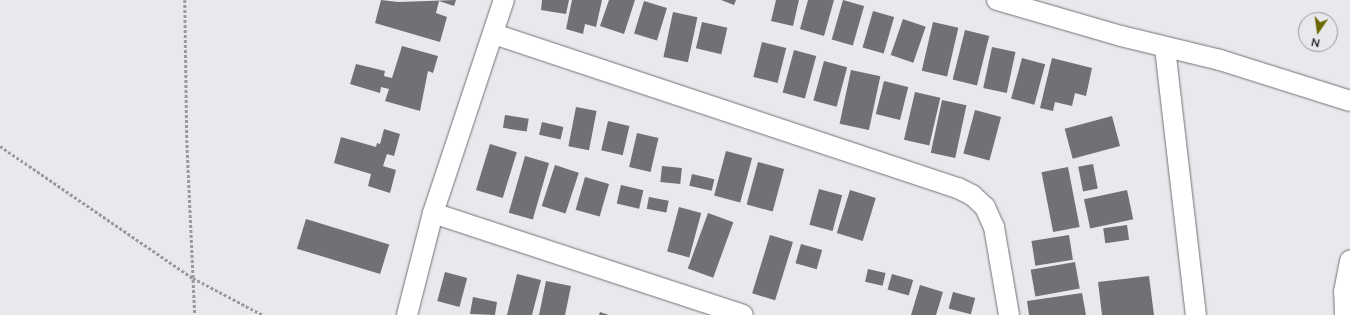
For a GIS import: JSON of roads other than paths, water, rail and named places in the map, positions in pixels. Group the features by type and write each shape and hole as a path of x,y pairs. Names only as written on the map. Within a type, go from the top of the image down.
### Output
{"street":[{"path":"407,315 433,213 494,34 504,0"},
{"path":"997,0 1046,7 1165,48 1220,60 1350,101"},
{"path":"494,34 958,188 972,195 984,207 994,228 1009,315"},
{"path":"1165,48 1196,315"},
{"path":"433,213 744,315"},
{"path":"1345,315 1344,292 1350,261"}]}
